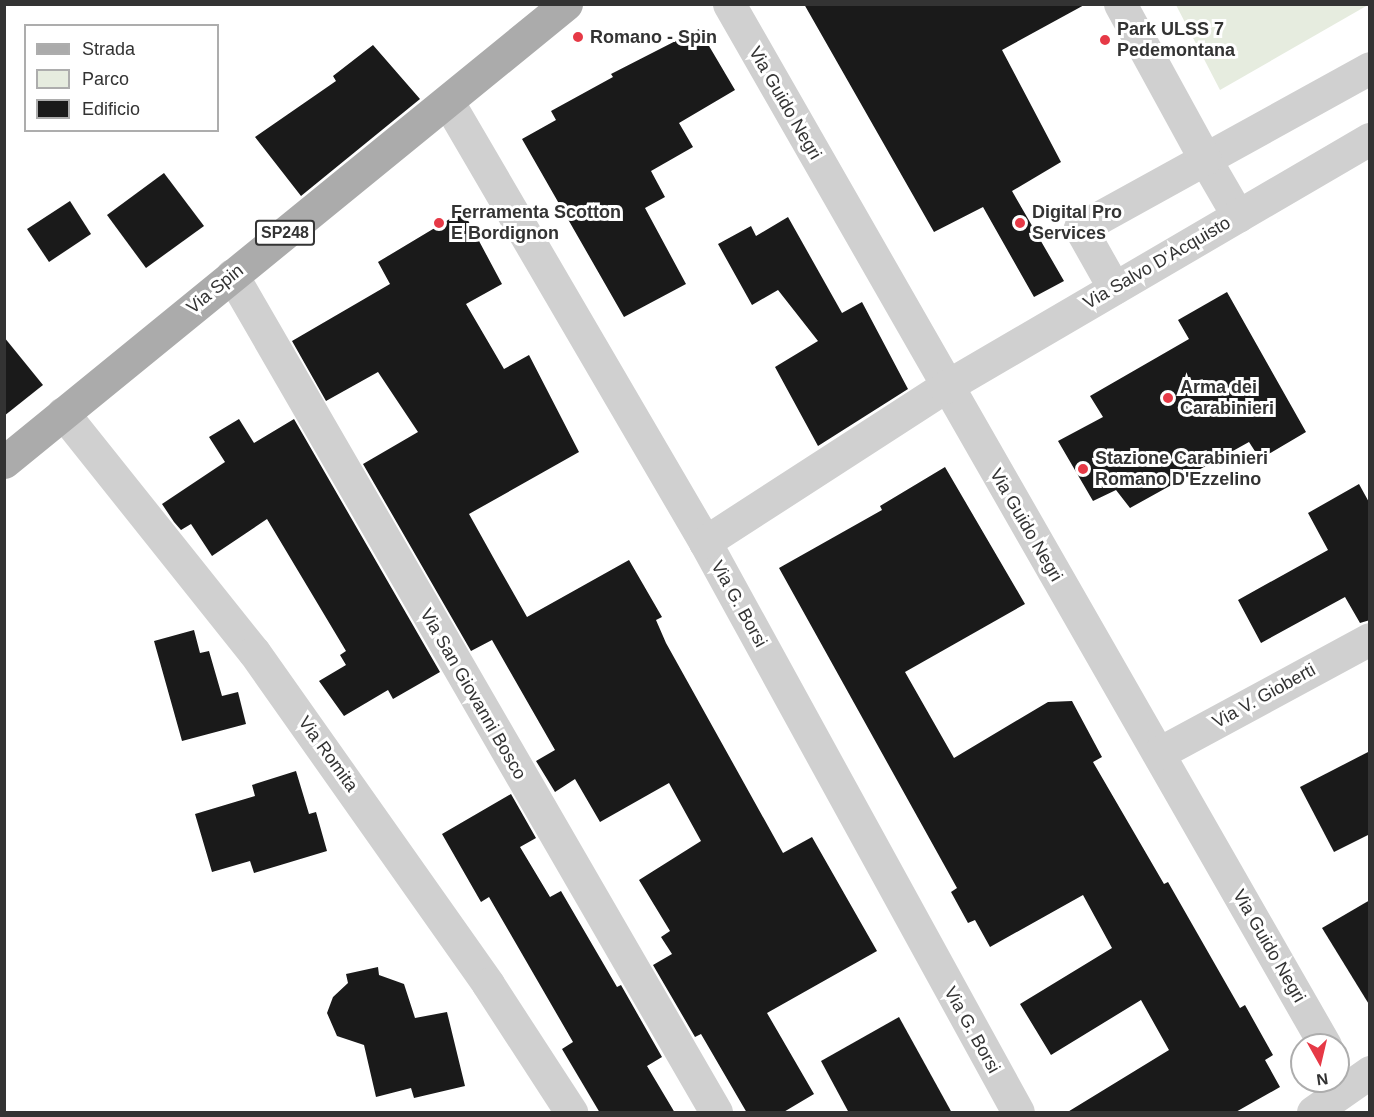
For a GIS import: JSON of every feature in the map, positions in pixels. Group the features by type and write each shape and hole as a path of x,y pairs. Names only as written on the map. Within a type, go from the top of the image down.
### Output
{"main road":[{"name":"Via Spin","path":"4,462 566,4"}],"street":[{"name":"Via Guido Negri","path":"729,4 945,387 1159,753 1318,1033"},
{"path":"1120,4 1238,216"},
{"path":"1114,288 1080,228 1370,68"},
{"name":"Via G. Borsi","path":"448,102 705,542 1017,1113"},
{"name":"Via Salvo D'Acquisto","path":"705,542 945,387 1370,140"},
{"name":"Via San Giovanni Bosco","path":"232,275 716,1113"},
{"name":"Via Romita","path":"63,413 254,652 475,965 571,1113"},
{"name":"Via V. Gioberti","path":"1159,753 1370,639"},
{"path":"1313,1113 1355,1085"}],"green space":[{"path":"1368,4 1220,90 1176,5"}],"building":[{"path":"804,4 1086,4 1002,50 1061,162 1012,191 1064,281 1034,297 983,207 934,232"},
{"path":"699,29 735,90 679,123 693,147 651,171 665,197 645,208 686,284 624,317 522,139 556,120 551,111 613,77 611,74"},
{"path":"373,45 420,99 301,196 255,137 336,81 333,76"},
{"path":"164,173 204,226 146,268 107,215"},
{"path":"70,201 91,234 49,262 27,229"},
{"path":"463,211 502,284 466,304 504,369 529,355 579,452 469,514 498,566 527,617 629,560 662,617 656,620 666,643 783,853 812,837 877,951 767,1013 814,1094 782,1113 747,1113 701,1034 695,1037 653,965 672,954 661,937 670,931 639,880 701,841 669,783 600,822 575,779 555,792 536,761 555,750 492,640 471,651 363,464 418,432 378,372 326,401 292,341 390,284 378,262"},
{"path":"788,217 842,313 862,302 908,389 818,446 775,367 818,341 778,290 752,305 718,244 751,226 756,236"},
{"path":"1227,292 1306,432 1260,459 1249,442 1130,508 1116,490 1093,501 1058,441 1103,417 1090,396 1189,339 1178,320"},
{"path":"4,337 43,385 4,416"},
{"path":"239,419 254,443 294,419 440,672 393,699 388,690 344,716 319,681 346,665 340,655 346,651 267,519 212,556 191,524 181,530 174,522 162,504 225,462 209,437"},
{"path":"945,467 1025,604 905,672 954,758 1048,702 1072,701 1102,757 1093,762 1164,884 1168,882 1240,1008 1245,1005 1273,1055 1265,1060 1280,1087 1234,1113 1066,1113 1169,1050 1141,1000 1051,1055 1020,1004 1112,948 1083,895 990,947 975,920 968,923 951,892 957,888 779,568 882,510 880,506"},
{"path":"1359,484 1370,504 1370,620 1360,623 1345,597 1261,643 1238,600 1328,550 1308,513"},
{"path":"194,630 200,653 209,651 222,696 238,692 246,724 182,741 154,641"},
{"path":"1370,751 1370,834 1334,852 1300,787"},
{"path":"296,771 309,814 316,812 327,851 254,873 250,861 212,872 195,814 255,796 252,785"},
{"path":"511,794 536,838 520,847 550,897 561,891 617,987 621,985 662,1057 647,1066 675,1113 600,1113 562,1049 573,1042 489,897 481,902 442,834"},
{"path":"1370,900 1370,1006 1322,928"},
{"path":"378,967 379,975 404,984 415,1018 447,1012 465,1086 414,1098 411,1088 376,1097 364,1045 337,1036 327,1013 333,997 348,983 346,974"},
{"path":"899,1017 952,1113 849,1113 821,1061"}],"place":[{"name":"Romano - Spin","path":"578,37"},
{"name":"Park ULSS 7 Pedemontana","path":"1105,40"},
{"name":"Ferramenta Scotton E Bordignon","path":"439,223"},
{"name":"Digital Pro Services","path":"1020,223"},
{"name":"Arma dei Carabinieri","path":"1168,398"},
{"name":"Stazione Carabinieri Romano D'Ezzelino","path":"1083,469"}]}
